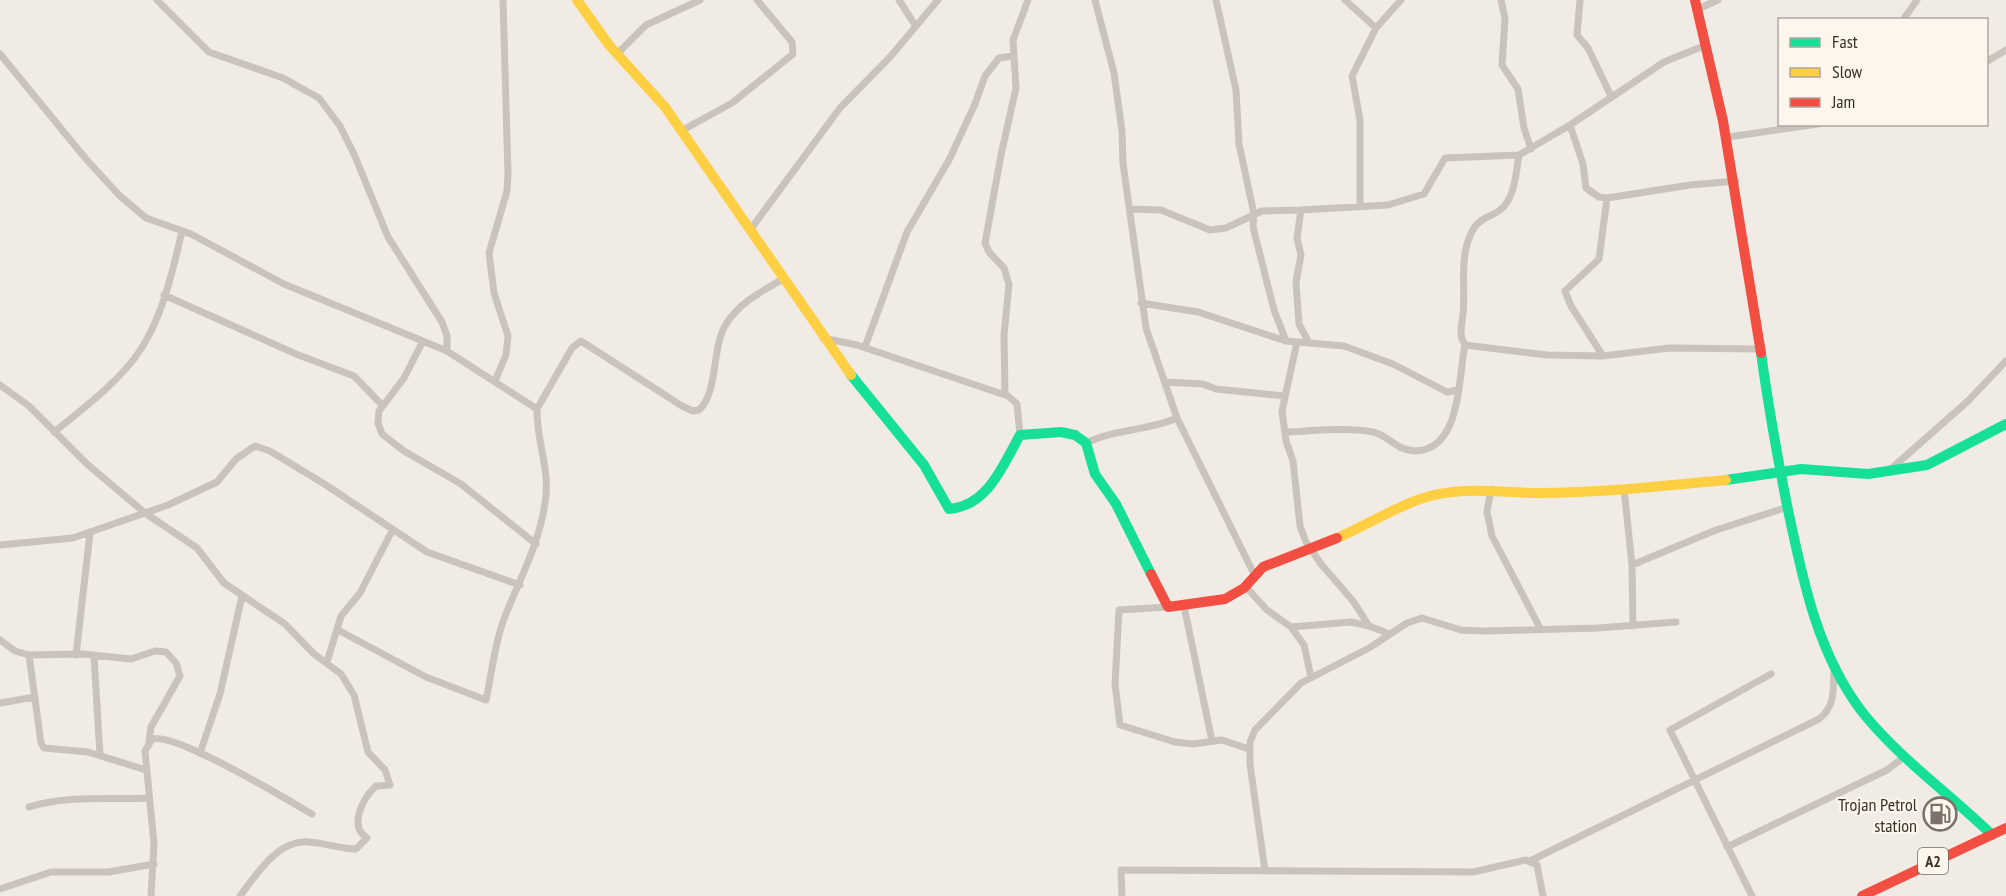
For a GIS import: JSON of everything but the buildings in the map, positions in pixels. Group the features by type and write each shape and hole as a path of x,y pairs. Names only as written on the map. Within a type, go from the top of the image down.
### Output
{"main road":[{"path":"577,0 617,54 655,95 823,338 867,396 911,447 951,510 968,504 991,487 1020,435 1061,432 1075,435 1086,443 1095,474 1116,504 1168,607 1222,599 1237,593 1246,587 1253,572 1310,547 1338,538 1420,499 1451,492 1491,489 1537,493 1624,489 1801,469 1830,473 1868,474 1892,468 1917,467 1942,459 2006,424"},
{"path":"1696,5 1728,137 1736,181 1759,349 1781,473 1806,590 1820,634 1834,668 1870,721 1904,757 1992,835"},
{"name":"A2","path":"1862,896 2006,828"}],"street":[{"path":"157,0 209,52 283,78 319,98 340,126 354,154 382,226 442,322 447,336 447,351"},
{"path":"495,381 504,362 508,343 491,281 489,253 507,191 508,174 503,0"},
{"path":"617,54 646,25 700,0"},
{"path":"681,131 732,103 793,54 792,42 757,0"},
{"path":"898,0 915,25"},
{"path":"750,230 840,108 890,57 938,0"},
{"path":"1005,395 1004,335 1009,284 1001,264 991,255 985,243 1000,155 1016,88 1015,34 1028,0"},
{"path":"1095,0 1114,73 1141,303 1148,335 1177,418 1253,572"},
{"path":"1216,0 1234,80 1239,144 1254,214 1253,227 1271,301 1286,341"},
{"path":"1345,0 1376,28"},
{"path":"1360,205 1360,120 1351,81 1376,28 1401,0"},
{"path":"1501,0 1505,18 1502,65 1518,89 1521,114 1531,149"},
{"path":"1580,0 1577,34 1588,48 1611,96"},
{"path":"1696,5 1718,0"},
{"path":"1904,18 1917,0"},
{"path":"1131,209 1161,210 1210,230 1226,228 1254,214 1270,210 1388,205 1424,194 1445,158 1519,155 1664,62 1706,45"},
{"path":"1988,62 2006,50"},
{"path":"0,54 119,195 146,218 182,231 284,284 447,351 537,409"},
{"path":"865,347 907,232 960,138 985,76 999,58 1014,56"},
{"path":"1569,125 1583,164 1586,188 1599,197 1607,198 1629,193 1736,181"},
{"path":"1728,137 1804,126"},
{"path":"1285,432 1372,432 1402,448 1423,450 1437,442 1452,425 1465,345 1460,335 1464,312 1462,285 1470,239 1478,223 1499,211 1508,201 1519,155"},
{"path":"1603,356 1571,306 1565,291 1599,259 1607,198"},
{"path":"1301,210 1297,238 1300,255 1296,282 1299,324 1308,341"},
{"path":"54,432 89,403 136,356 146,341 164,295 182,231"},
{"path":"338,630 426,677 486,700 504,620 536,544 546,503 548,479 538,433 537,409 572,348 580,341 682,406 699,411 711,381 724,326 749,300 783,279"},
{"path":"164,295 354,376 382,405"},
{"path":"1141,303 1198,312 1286,341 1308,341 1344,346 1393,364 1450,393 1458,390"},
{"path":"823,338 865,347 1005,395 1017,404 1020,435"},
{"path":"423,341 404,378 382,405 378,423 386,439 461,484 536,544"},
{"path":"1296,342 1282,411 1293,461 1300,526 1310,547 1369,626"},
{"path":"1465,345 1547,355 1603,356 1669,348 1759,349"},
{"path":"1892,468 1968,401 2006,361"},
{"path":"1165,382 1203,384 1216,389 1285,396"},
{"path":"0,385 20,398 54,432 145,513 197,548 218,578 285,624 341,674 349,686 357,704 365,745 370,756 385,770 390,785 376,786 361,809 358,825 361,833 367,838 361,847 353,849 309,842 297,843 273,856 240,896"},
{"path":"1086,443 1112,434 1160,426 1177,418"},
{"path":"0,545 44,542 90,533 145,513 211,486 236,459 255,446 270,451 439,557 520,585"},
{"path":"1491,489 1487,512 1492,536 1540,628"},
{"path":"1624,489 1632,565 1633,626"},
{"path":"1632,565 1716,530 1788,507"},
{"path":"327,662 341,616 360,593 393,529"},
{"path":"76,655 90,533"},
{"path":"1246,587 1267,610 1291,627 1304,645 1311,677"},
{"path":"200,753 220,694 242,596"},
{"path":"1184,606 1212,741"},
{"path":"1168,607 1119,610 1115,684 1120,725 1175,742 1193,744 1222,740 1249,749"},
{"path":"1265,871 1249,749 1251,736 1292,690 1311,677 1369,648 1407,623 1422,618 1461,630 1503,631 1676,622"},
{"path":"1291,627 1352,622 1390,634"},
{"path":"0,640 15,651 29,655 136,659 162,650 172,657 180,676 151,727 145,751 154,864 151,896"},
{"path":"29,655 41,743 44,748 69,749 100,755 146,770"},
{"path":"94,656 100,755"},
{"path":"1122,896 1121,870 1473,872 1532,860 1828,712 1832,705 1834,668"},
{"path":"1752,896 1670,730 1771,675"},
{"path":"0,703 35,697"},
{"path":"149,742 157,738 200,753 312,814"},
{"path":"1727,847 1887,770 1904,757"},
{"path":"29,807 86,797 149,798"},
{"path":"1532,860 1540,875 1543,896"},
{"path":"0,889 51,872 109,872 154,864"}],"traffic: fast":[{"path":"1761,353 1776,448 1799,560 1813,614 1834,666 1847,690 1877,730 1992,835"},
{"path":"851,375 924,465 949,509 963,506 984,492 1000,471 1020,435 1061,432 1075,435 1086,443 1095,474 1116,504 1151,574"},
{"path":"1726,480 1801,469 1868,474 1927,465 2006,424"}],"traffic: slow":[{"path":"577,0 609,45 665,107 851,375"},
{"path":"1337,538 1410,503 1450,492 1585,492 1726,480"}],"traffic: jam":[{"path":"1695,0 1723,121 1761,353"},
{"path":"1151,574 1168,607 1225,599 1244,588 1263,567 1337,538"},
{"path":"1862,896 2006,828"}],"place":[{"name":"Trojan Petrol station","path":"1940,814"}]}
